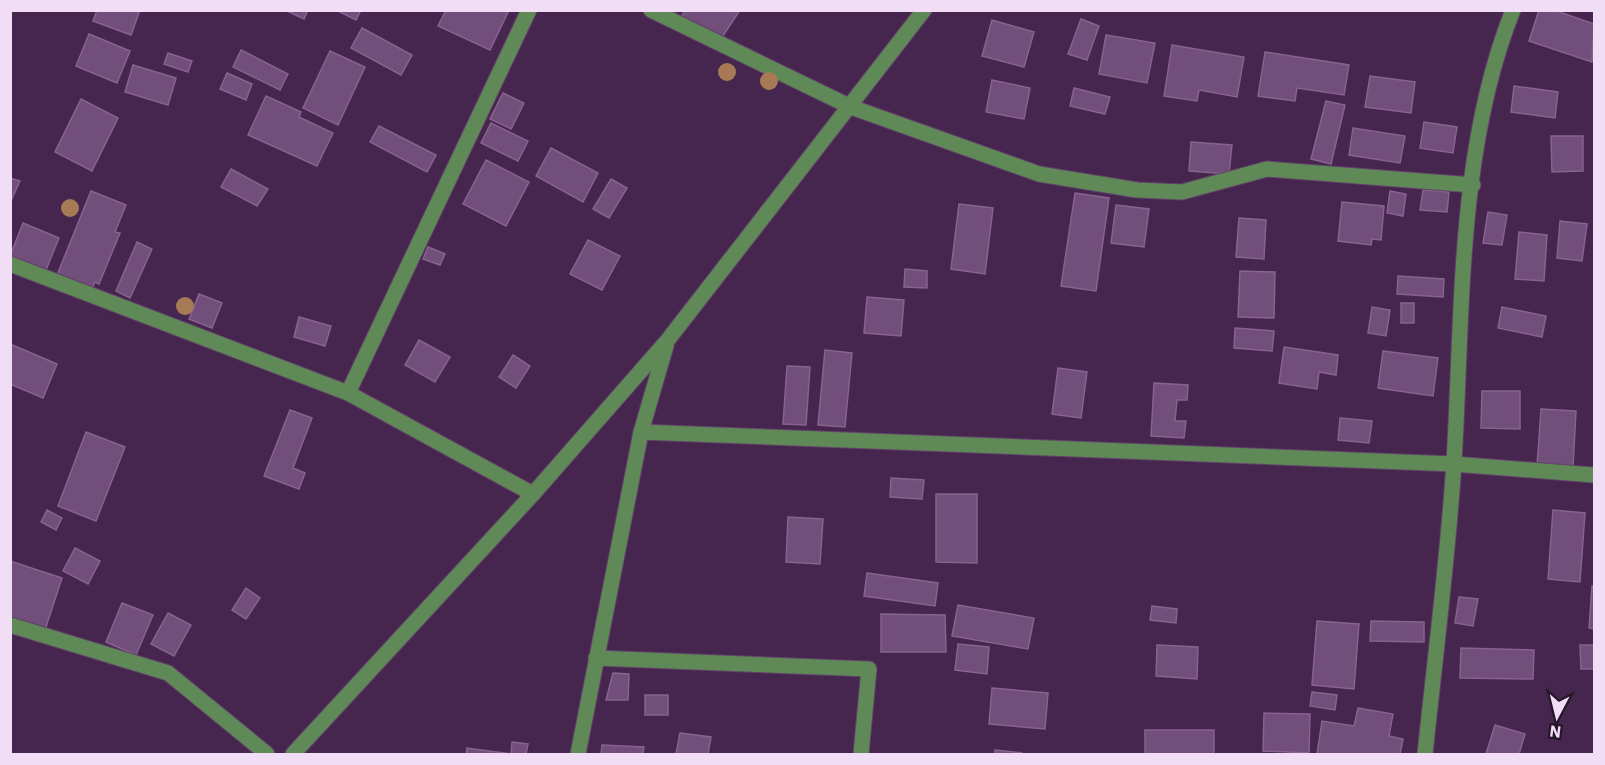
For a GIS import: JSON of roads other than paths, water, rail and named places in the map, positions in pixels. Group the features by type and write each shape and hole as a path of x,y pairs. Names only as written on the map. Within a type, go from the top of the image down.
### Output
{"street":[{"path":"348,393 528,10"},
{"path":"651,10 851,107 1039,174 1137,190 1182,192 1267,169 1473,185"},
{"path":"293,754 533,494 668,340 924,10"},
{"path":"1425,754 1454,464 1463,276 1473,185 1483,103 1513,10"},
{"path":"10,264 348,393 533,494"},
{"path":"578,754 641,432 668,340"},
{"path":"641,432 1454,464 1594,475"},
{"path":"10,625 168,673 267,754"},
{"path":"596,658 869,669 861,754"}]}
